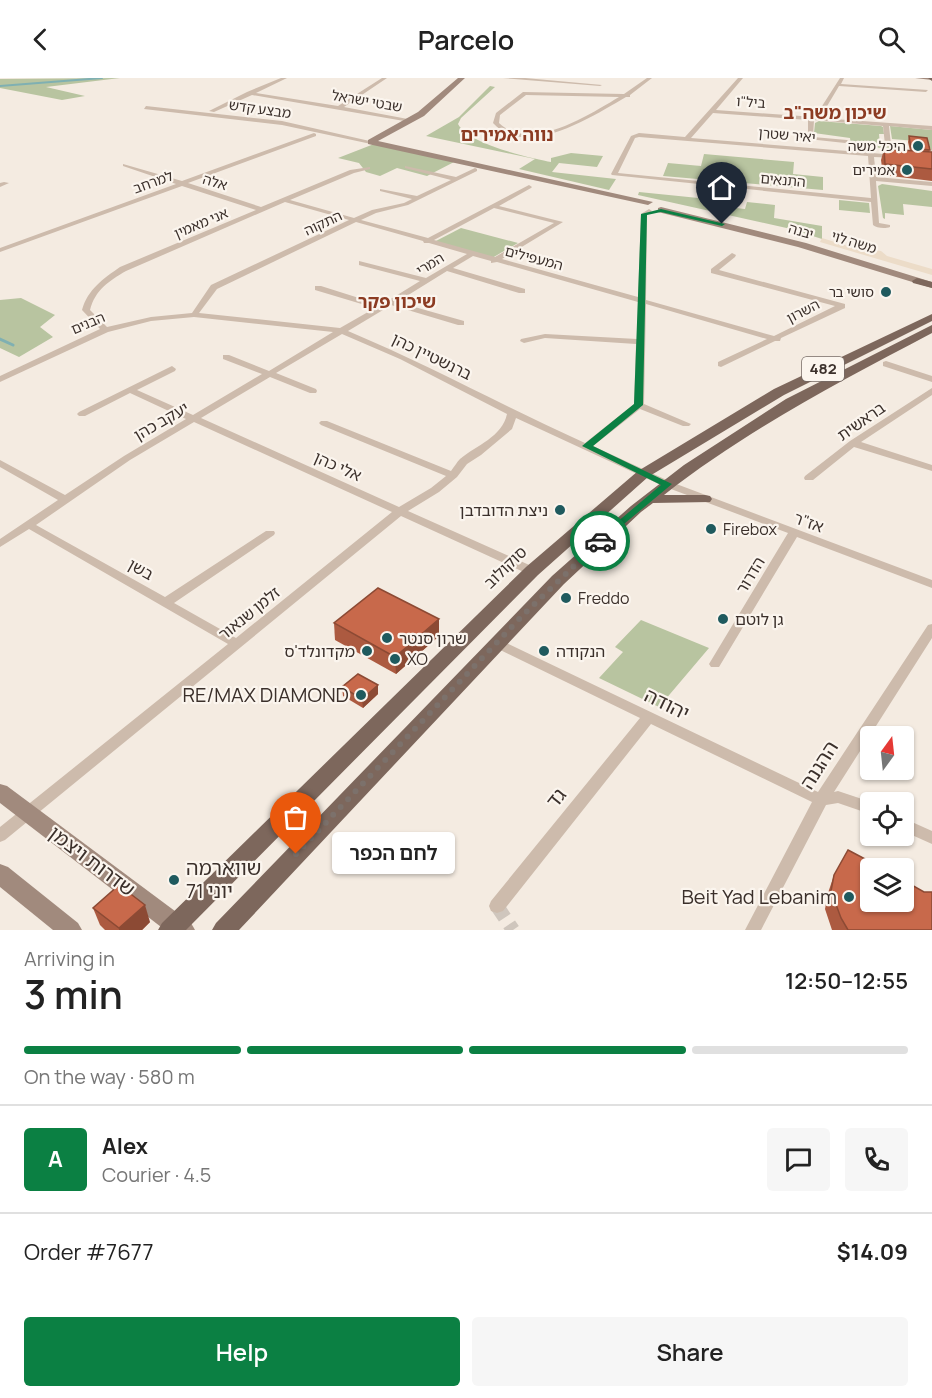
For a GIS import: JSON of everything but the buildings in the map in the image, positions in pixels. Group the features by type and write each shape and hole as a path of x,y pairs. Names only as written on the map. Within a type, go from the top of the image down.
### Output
{"main road":[{"path":"917,280 932,285"},
{"name":"סוקולוב","path":"177,928 532,571 643,474 778,392 932,317"},
{"name":"482","path":"224,930 558,580 649,499 667,484 790,402 932,328"},
{"path":"649,499 705,499"}],"street":[{"path":"212,111 285,78"},
{"path":"339,108 385,78"},
{"path":"371,142 428,108 462,78"},
{"path":"505,78 600,85"},
{"path":"628,96 525,93 498,114 496,123 506,131 531,136 544,134 628,96 650,78"},
{"path":"687,139 741,78"},
{"path":"842,78 840,85 814,119 810,135 827,137 827,140 845,141"},
{"path":"918,78 932,78"},
{"path":"840,85 927,91"},
{"name":"שבטי ישראל","path":"249,93 410,120"},
{"name":"מבצע קדש","path":"146,108 282,123 371,142"},
{"name":"ביל\"ו","path":"712,111 932,128"},
{"path":"886,125 888,145"},
{"name":"למרחב","path":"0,250 314,135"},
{"name":"יאיר שטרן","path":"618,177 614,174 633,137 639,135 909,158"},
{"path":"371,142 624,197 645,206 662,208"},
{"path":"871,154 876,220 888,223"},
{"name":"אלה","path":"125,165 263,210"},
{"path":"407,167 456,179"},
{"name":"אני מאמין","path":"105,330 86,310 92,292 102,282 123,269 352,171 368,168"},
{"name":"התקוה","path":"194,315 214,287 374,211 398,207 475,170"},
{"name":"התנאים","path":"618,177 875,200"},
{"path":"872,180 932,186"},
{"path":"426,242 529,187"},
{"path":"382,190 417,198"},
{"name":"המעפילים","path":"284,200 470,255 777,339"},
{"path":"493,206 560,222 494,261"},
{"path":"639,405 645,206"},
{"name":"משה לוי","path":"662,208 811,243 932,279"},
{"name":"יבנה","path":"662,208 802,244 917,280"},
{"name":"המרי","path":"342,331 393,303 470,255"},
{"name":"השרון","path":"721,364 842,306 714,271 732,255"},
{"path":"362,263 428,281"},
{"path":"447,269 522,291"},
{"path":"318,288 384,308"},
{"path":"393,303 460,323"},
{"name":"הבנים","path":"0,379 105,330 151,318 194,315"},
{"name":"ברנשטיין כהן","path":"194,315 342,331 403,357 512,413 643,474"},
{"name":"יעקב כהן","path":"0,544 127,458 342,331"},
{"path":"524,341 545,336 640,342"},
{"path":"226,357 313,392"},
{"path":"886,364 932,379"},
{"path":"82,414 172,369"},
{"name":"אלי כהן","path":"130,390 532,571"},
{"name":"בראשית","path":"809,478 853,443 932,391"},
{"path":"639,405 686,424"},
{"path":"586,446 639,405"},
{"name":"זלמן שנאור","path":"0,836 400,511 453,475 463,462 478,453 509,427 512,413"},
{"path":"324,423 453,475"},
{"path":"853,443 932,468"},
{"path":"0,463 65,500"},
{"name":"אז\"ר","path":"643,474 793,534 932,584"},
{"name":"בשן","path":"29,525 237,644"},
{"path":"166,602 270,533"},
{"name":"הדרור","path":"715,664 793,534"},
{"name":"ההגנה","path":"753,930 821,800 932,628"},
{"name":"יהודה","path":"496,643 821,800"},
{"name":"גד","path":"497,906 649,717"},
{"name":"שדרות ויצמן","path":"0,792 177,928"},
{"path":"821,800 838,797 860,805"},
{"path":"914,829 932,838"},
{"path":"0,874 70,930"}],"green space":[{"path":"120,78 46,87 85,96 62,100 0,88 0,79"},
{"path":"490,86 495,87 461,118 458,124 464,132 503,150 551,162 551,158 571,153 603,156 597,167 559,163 552,172 616,179 609,190 519,169 535,159 426,136 459,117"},
{"path":"819,121 881,126 884,134 879,134 880,145 902,147 902,150 851,145 850,138 814,133 815,123"},
{"path":"890,126 932,130 932,152 928,142 892,139"},
{"path":"374,144 456,161 427,176 397,168 380,176 366,172 359,163 338,158"},
{"path":"704,154 794,162 793,174 823,177 823,190 663,176 668,163 701,166"},
{"path":"882,184 932,191 932,207 903,204 904,215 885,213 885,219 878,186"},
{"path":"639,192 728,201 727,207 745,209 747,202 775,205 774,218 822,226 822,239 791,229 638,195"},
{"path":"839,200 869,203 870,213 839,210"},
{"path":"461,228 518,243 492,258 434,242"},
{"path":"21,298 55,315 40,327 53,337 19,357 0,348 0,300"},
{"path":"641,620 709,648 659,707 599,678 623,652 615,647"}],"shaded area":[{"path":"822,238 870,253 874,253 874,250 881,251 887,256 932,269 932,275 820,242"}],"waterway":[{"path":"0,86 102,78"},
{"path":"0,339 13,345"}],"tunnel":[{"path":"497,906 513,930"}],"way so far":[{"path":"296,854 523,615 600,541"}],"place":[{"name":"היכל משה","path":"918,146"},
{"name":"אמירים","path":"907,170"},
{"name":"סושי בר","path":"886,292"},
{"name":"ניצת הדובדבן","path":"560,510"},
{"name":"Firebox","path":"711,529"},
{"name":"Freddo","path":"566,598"},
{"name":"גן לוטם","path":"723,619"},
{"name":"שרון סנטר","path":"387,638"},
{"name":"מקדונלד'ס","path":"367,651"},
{"name":"הנקודה","path":"544,651"},
{"name":"XO","path":"395,659"},
{"name":"RE/MAX DIAMOND","path":"361,695"},
{"name":"לחם הכפר","path":"296,854"},
{"name":"שווארמה יוני 71","path":"174,880"},
{"name":"Beit Yad Lebanim","path":"849,897"}],"district":[{"name":"שיכון משה\"ב","path":"835,113"},
{"name":"נווה אמירים","path":"507,135"},
{"name":"שיכון פקר","path":"397,302"}],"route":[{"path":"600,541 667,484 586,446 639,405 644,214 661,210 722,224"}]}
